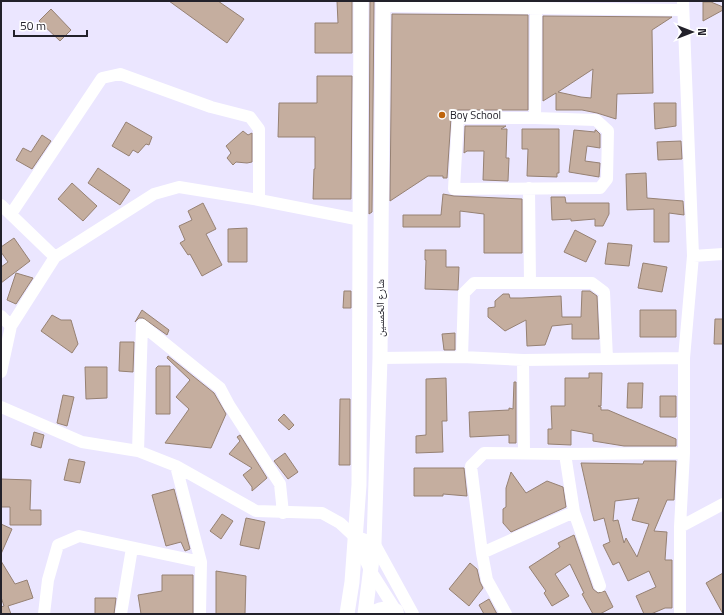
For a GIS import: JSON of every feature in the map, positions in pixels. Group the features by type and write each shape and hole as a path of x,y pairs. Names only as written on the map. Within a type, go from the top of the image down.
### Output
{"main road":[{"name":"شارع الخمسين","path":"347,614 352,582 354,536 359,485 362,1"},
{"name":"شارع الخمسين","path":"365,614 374,543 380,358 383,4"},
{"path":"372,614 386,609 392,609 397,612"}],"street":[{"path":"383,4 455,4 536,9 683,6 693,256 684,358 684,453 680,527 680,614"},
{"path":"535,118 536,9"},
{"path":"11,214 102,78 120,74 211,107 250,117 259,129 259,200"},
{"path":"458,118 596,120 608,131 607,179 600,188 529,188 454,189 458,118"},
{"path":"1,372 12,326 55,257 154,194 179,187 259,200 361,220"},
{"path":"529,188 530,283"},
{"path":"1,205 55,257"},
{"path":"693,256 723,254"},
{"path":"462,357 464,293 474,283 592,283 604,292 607,359"},
{"path":"1,316 12,326"},
{"path":"138,451 142,325 220,388 229,406 280,484 283,513"},
{"path":"380,358 462,357 523,360 684,358"},
{"path":"523,360 524,453"},
{"path":"1,407 82,442 138,451 176,466 256,512 322,513 340,523 354,536 370,570 397,612"},
{"path":"506,614 487,580 482,553 471,466 484,453 684,453"},
{"path":"565,454 574,512 600,586"},
{"path":"176,466 201,562 200,614"},
{"path":"680,527 723,504"},
{"path":"482,553 574,512"},
{"path":"44,614 48,580 58,545 79,536 201,562"},
{"path":"354,536 374,543 413,614"},
{"path":"121,614 132,548"}],"building":[{"path":"169,1 218,1 244,19 227,43"},
{"path":"337,1 352,1 352,53 315,53 315,23 338,23"},
{"path":"370,1 374,1 372,212 369,214"},
{"path":"703,2 711,2 723,7 723,10 703,21"},
{"path":"51,9 71,30 60,41 39,21"},
{"path":"392,14 528,15 528,110 458,110 454,112 451,118 447,178 443,178 443,176 428,176 390,201"},
{"path":"543,16 672,17 652,30 653,93 617,94 616,119 582,110 556,110 556,93 543,101","holes":["593,69 591,98 581,97 558,92"]},
{"path":"317,76 352,76 351,199 313,199 315,137 278,137 279,103 317,103"},
{"path":"654,103 676,103 676,126 655,129"},
{"path":"126,122 152,137 149,145 146,144 138,153 133,150 129,156 112,146"},
{"path":"465,126 506,126 501,129 507,129 506,158 509,158 508,181 483,180 484,151 467,151 464,153"},
{"path":"522,129 559,129 559,173 557,173 557,177 527,176 528,149 522,149"},
{"path":"574,130 595,132 596,130 600,134 600,148 587,146 585,161 600,163 599,177 569,172"},
{"path":"243,131 248,135 252,133 252,162 236,162 233,165 227,158 231,153 226,146"},
{"path":"42,135 51,141 32,169 16,160 23,148 31,152"},
{"path":"681,141 682,159 658,160 657,142"},
{"path":"98,168 130,190 120,205 88,183"},
{"path":"646,173 647,198 683,201 684,215 669,213 669,242 654,242 654,209 627,210 626,174"},
{"path":"72,183 97,206 83,221 58,199"},
{"path":"443,194 454,196 522,199 522,253 484,253 484,214 460,211 460,227 403,227 403,215 441,215"},
{"path":"551,197 565,197 566,203 609,203 609,214 603,226 595,226 595,219 571,221 571,219 552,220"},
{"path":"203,203 216,229 206,234 222,265 202,276 190,254 188,255 180,243 185,240 179,226 192,220 188,211"},
{"path":"247,228 247,262 228,262 228,229"},
{"path":"575,230 596,241 586,262 564,252"},
{"path":"14,238 30,261 1,283 1,267 8,262 1,252 1,247"},
{"path":"608,243 632,245 629,266 605,264"},
{"path":"425,250 446,250 446,267 459,267 458,290 425,289"},
{"path":"643,263 667,267 662,292 638,288"},
{"path":"16,273 33,278 16,304 7,300"},
{"path":"344,291 351,291 351,308 343,308"},
{"path":"582,291 590,291 597,296 599,339 572,339 572,324 552,326 545,345 527,346 526,320 505,331 488,317 488,308 495,307 495,301 503,294 509,294 510,298 561,296 562,317 581,317"},
{"path":"142,310 169,330 167,335 143,318 139,318 135,322"},
{"path":"640,310 676,310 676,337 640,337"},
{"path":"52,315 61,320 71,320 78,344 72,353 41,331"},
{"path":"715,319 723,319 723,344 714,344"},
{"path":"455,333 455,350 444,350 442,334"},
{"path":"120,342 134,342 133,372 119,371"},
{"path":"168,356 214,393 226,414 211,448 165,443 189,409 176,397 190,380 167,358"},
{"path":"158,366 170,366 170,414 156,414 156,368"},
{"path":"85,367 107,367 107,398 86,399"},
{"path":"589,373 602,373 601,406 598,406 601,407 601,410 608,410 676,439 676,446 624,446 593,441 593,434 571,430 571,445 548,444 548,429 552,429 551,406 565,406 565,378 589,378"},
{"path":"446,378 447,421 442,421 443,452 416,453 416,436 426,435 426,379"},
{"path":"514,382 516,382 516,443 509,443 509,435 470,437 469,412 509,410 509,408 513,409"},
{"path":"628,383 643,383 642,408 627,408"},
{"path":"63,395 74,397 67,426 57,423"},
{"path":"660,396 676,396 676,417 660,417"},
{"path":"340,399 350,399 350,465 339,465"},
{"path":"284,414 294,425 289,430 278,420"},
{"path":"34,432 44,435 41,448 31,445"},
{"path":"240,435 267,478 252,491 252,487 243,475 252,468 229,454 240,441 237,437"},
{"path":"285,453 298,472 288,479 274,461"},
{"path":"69,459 85,462 80,483 64,480"},
{"path":"644,461 676,461 674,500 667,500 654,531 667,532 665,560 672,560 672,608 665,608 651,614 644,614 636,596 656,587 649,571 628,581 619,562 613,565 603,545 610,542 604,518 594,521 581,463 643,464","holes":["639,498 632,520 649,524 637,557 626,538 624,543 618,520 613,521 615,501"]},
{"path":"414,468 464,468 467,496 443,494 443,496 414,496"},
{"path":"511,472 526,493 547,481 563,487 566,507 511,532 503,523 503,509 506,507 506,488"},
{"path":"1,479 31,480 30,510 41,510 41,525 10,525 10,507 1,507"},
{"path":"174,489 190,549 185,551 181,542 166,546 152,495"},
{"path":"222,514 233,521 221,539 210,531"},
{"path":"246,518 265,522 259,549 240,545"},
{"path":"1,524 12,529 1,554"},
{"path":"574,535 593,589 598,593 605,591 613,607 600,614 593,614 582,594 584,593 570,564 555,574 569,596 552,606 544,593 546,591 529,567 560,547 558,543"},
{"path":"1,561 15,584 27,580 33,598 8,606 11,614 1,614 1,607 4,606 1,597"},
{"path":"470,563 477,569 483,588 469,606 449,589"},
{"path":"216,571 246,576 245,614 216,614"},
{"path":"723,573 723,614 706,583"},
{"path":"162,575 193,575 193,614 141,614 138,595 162,591"},
{"path":"95,598 116,598 114,614 95,614"},
{"path":"489,599 497,614 484,614 479,605"}],"place":[{"name":"Boy School","path":"442,115"}]}
